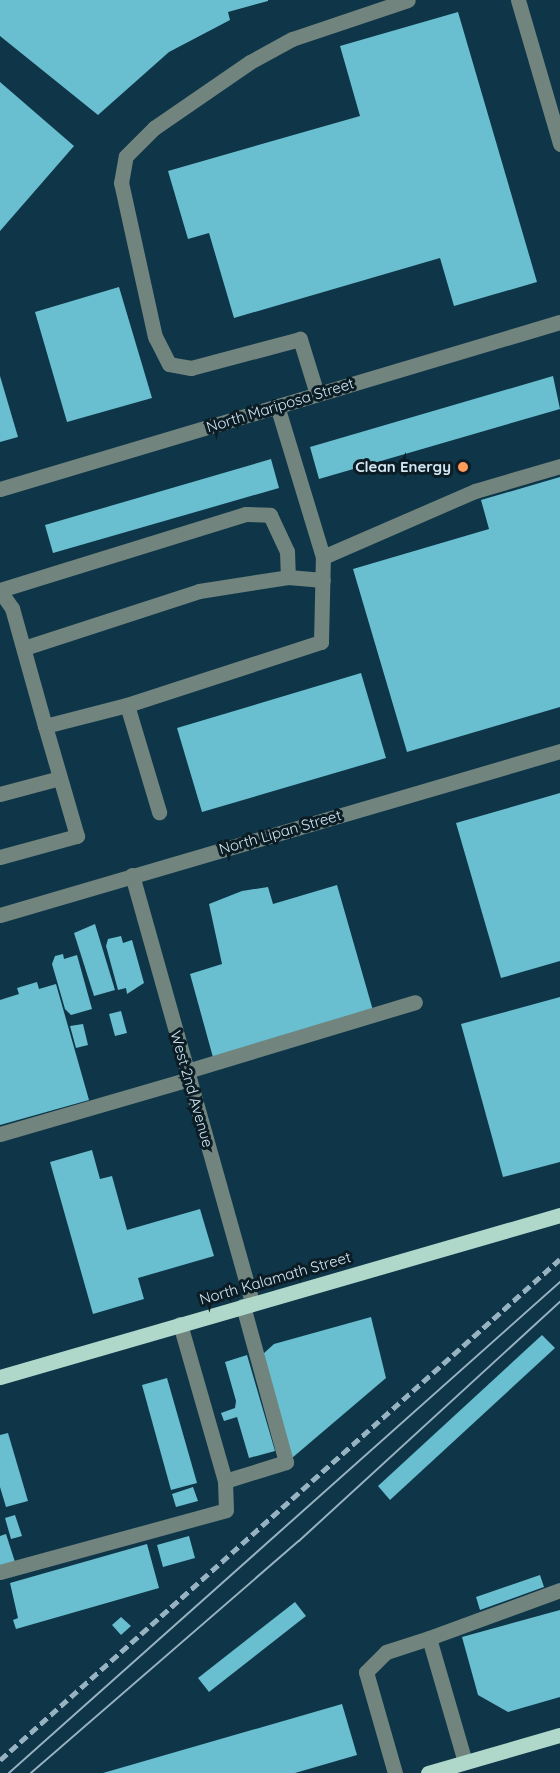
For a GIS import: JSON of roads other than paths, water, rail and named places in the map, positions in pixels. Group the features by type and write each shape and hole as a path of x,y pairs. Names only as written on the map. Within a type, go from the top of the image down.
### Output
{"main road":[{"name":"North Kalamath Street","path":"0,1377 560,1215"},
{"path":"428,1773 560,1735"}],"street":[{"path":"317,394 300,339 191,368 169,364 155,337 121,183 126,156 154,128 250,62 292,39 408,0"},
{"path":"518,0 560,144"},
{"name":"North Mariposa Street","path":"0,489 560,322"},
{"path":"45,726 127,705 321,642 323,557 277,406"},
{"path":"323,557 475,491 560,466"},
{"path":"0,857 77,836 12,608 0,590 246,514 270,515 287,551 288,578"},
{"path":"24,648 199,591 288,578 323,580"},
{"path":"127,705 159,812"},
{"name":"North Lipan Street","path":"0,915 560,751"},
{"path":"0,794 60,778"},
{"name":"West 2nd Avenue","path":"132,875 188,1075 248,1304 286,1462 225,1481"},
{"path":"0,1134 415,1002"},
{"path":"0,1572 225,1510 225,1481 180,1324"},
{"path":"395,1773 366,1672 386,1652 560,1590"},
{"path":"429,1638 465,1762"}],"tram line":[{"path":"9,1773 560,1282"},
{"path":"31,1773 299,1541 560,1302"}],"railway":[{"path":"0,1760 560,1259"}],"place":[{"name":"Clean Energy","path":"463,467"}]}
